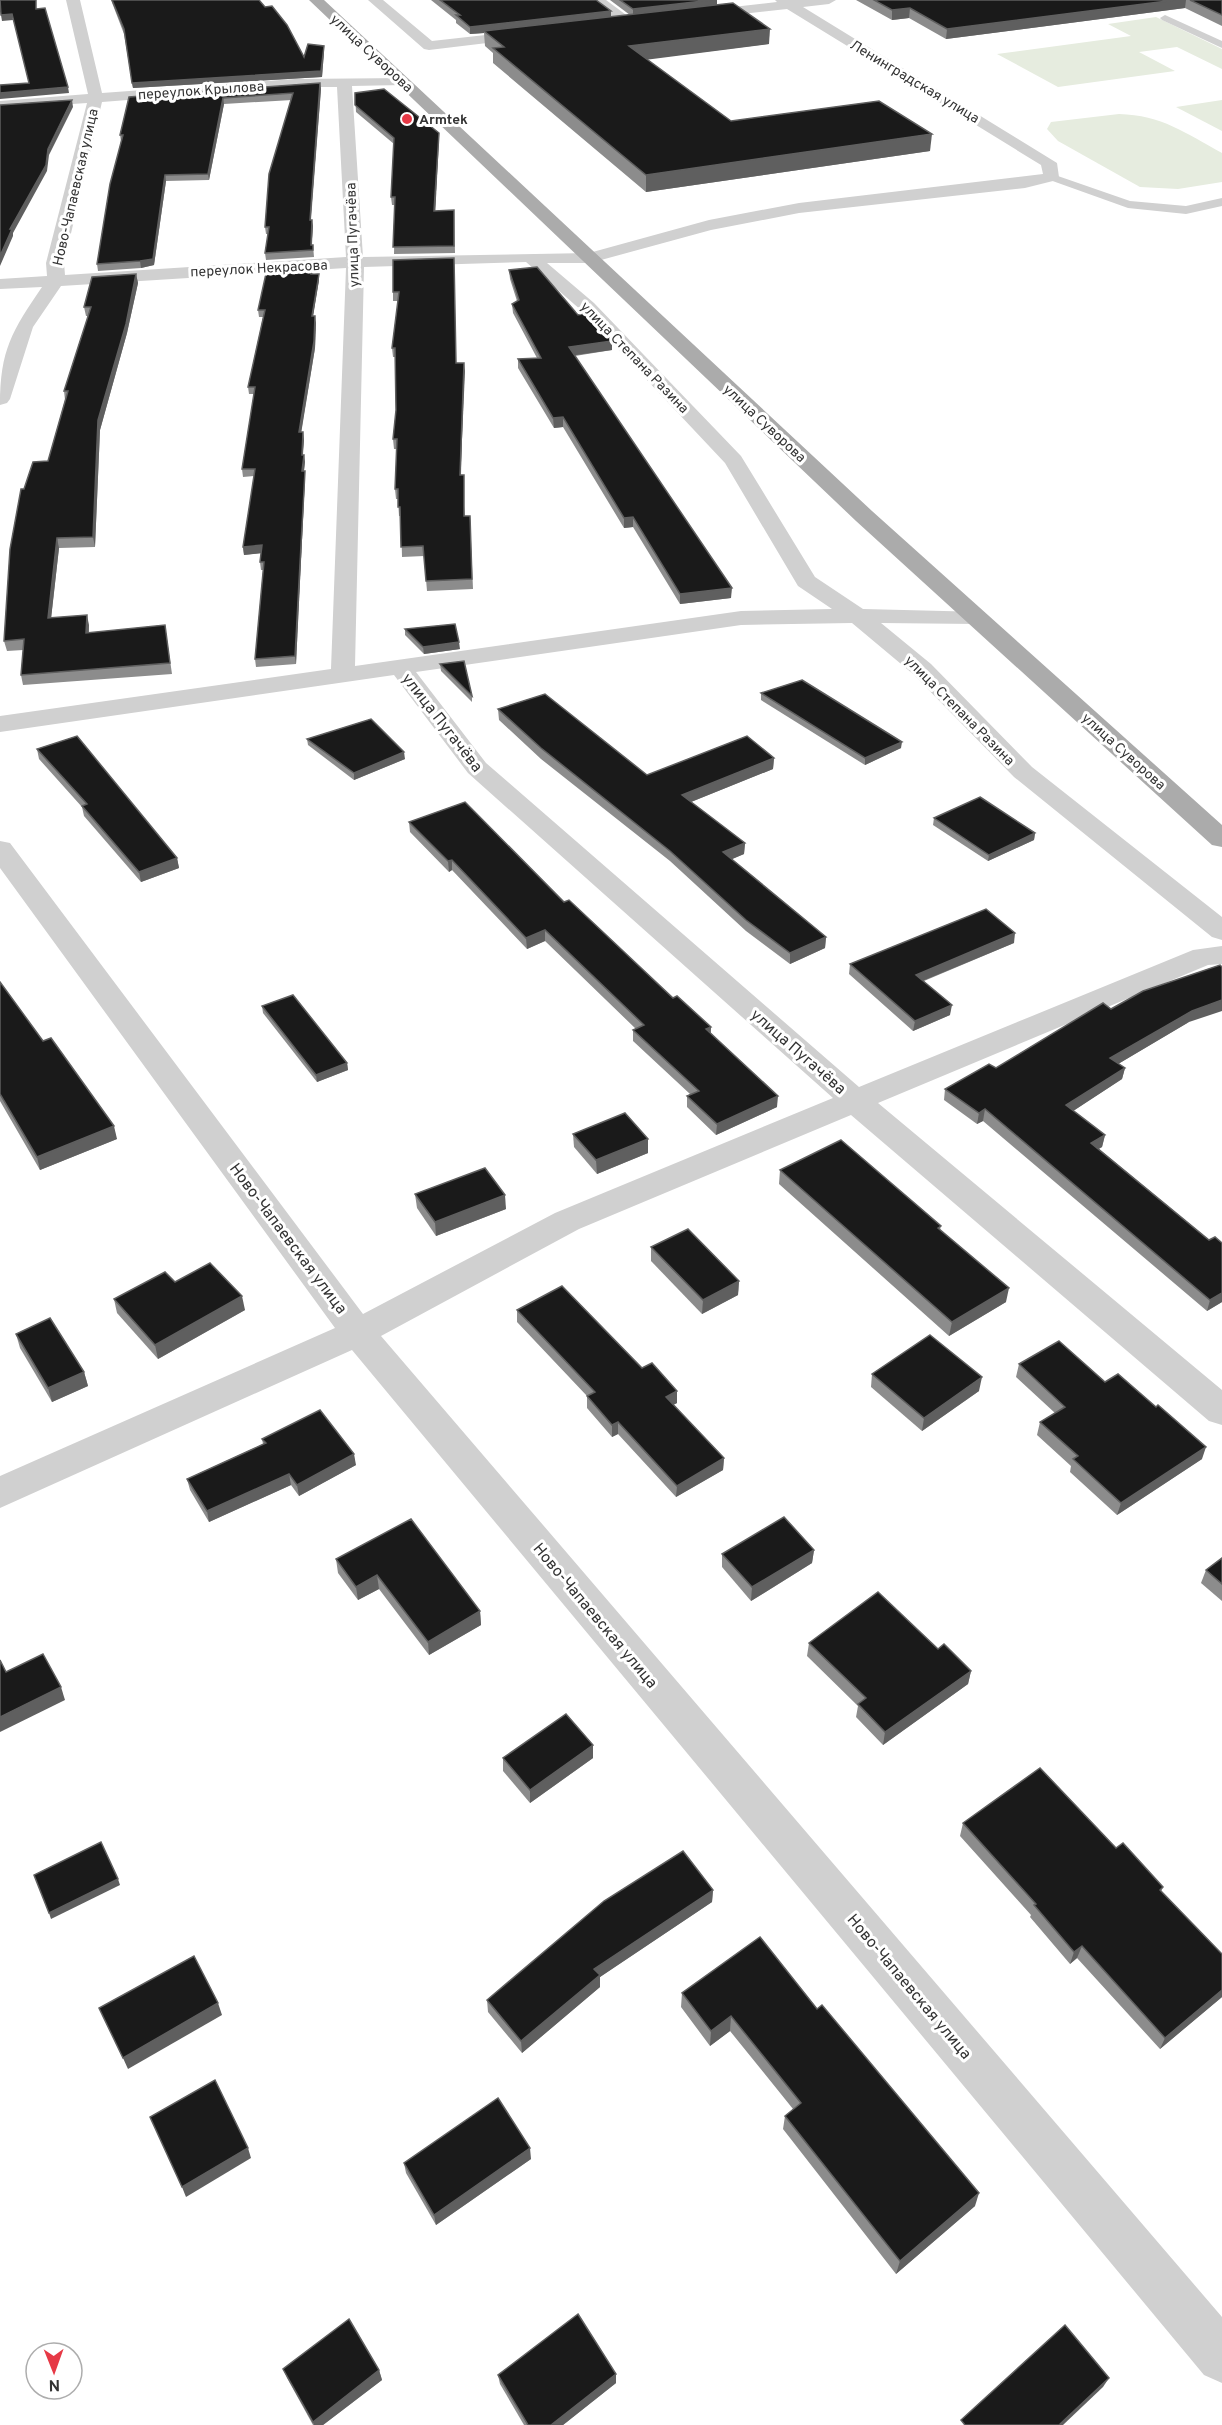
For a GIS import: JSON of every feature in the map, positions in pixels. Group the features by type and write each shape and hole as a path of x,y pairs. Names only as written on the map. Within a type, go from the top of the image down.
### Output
{"main road":[{"name":"улица Суворова","path":"316,0 864,516 1222,839"}],"street":[{"name":"Ново-Чапаевская улица","path":"0,399 24,327 56,279 55,263 96,97 73,0"},
{"path":"375,0 429,45 547,32"},
{"path":"597,0 635,22 606,25"},
{"path":"687,16 786,2 829,0"},
{"name":"Ленинградская улица","path":"786,2 1050,170"},
{"name":"переулок Крылова","path":"0,105 295,83 402,81"},
{"name":"улица Пугачёва","path":"344,82 355,262 344,675"},
{"name":"переулок Некрасова","path":"0,284 355,262 530,257 590,258 709,225 799,208 1025,183 1050,170"},
{"name":"улица Степана Разина","path":"530,257 588,307 734,460 806,581 860,618 922,669 1023,772 1222,932"},
{"path":"0,724 741,618 818,615 860,618 976,617"},
{"name":"улица Пугачёва","path":"400,667 477,768 856,1102 1222,1411"},
{"name":"Ново-Чапаевская улица","path":"0,849 358,1332 1222,2357"},
{"path":"0,1494 358,1332 567,1221 1203,956 1222,955"}],"lane":[{"path":"1165,18 1222,45"},
{"path":"1050,170 1128,204 1186,210 1222,202"}],"shaded area":[{"path":"1156,17 1222,49 1222,69 1177,47 1139,52 1175,71 1058,87 997,54 1131,36 1108,24"},
{"path":"1222,100 1222,131 1176,107"},
{"path":"1119,114 1148,118 1173,126 1222,153 1222,182 1178,189 1140,187 1058,141 1047,129 1051,122"}],"building":[{"path":"0,0 36,0 36,9 45,8 68,87 0,93 0,85 29,83 12,14 1,15"},
{"path":"112,0 259,0 265,7 272,6 287,25 304,57 308,44 324,46 321,71 132,83 124,29"},
{"path":"440,0 596,0 611,11 470,27 456,15 460,15"},
{"path":"620,0 712,0 633,9"},
{"path":"874,0 1175,0 947,29 910,8 892,10"},
{"path":"1190,0 1222,0 1222,15"},
{"path":"733,3 770,29 629,46 731,121 879,101 932,134 646,175 493,48 504,47 484,31"},
{"path":"320,83 310,220 312,220 311,245 313,245 313,250 265,253 269,227 265,227 269,174 293,93 223,98 208,174 165,175 153,259 97,264 110,184 123,135 120,135 129,97"},
{"path":"384,89 439,133 434,211 454,210 454,246 393,247 395,197 391,197 394,138 355,105 355,93"},
{"path":"72,100 48,149 46,165 10,229 12,229 0,256 0,105"},
{"path":"454,258 456,363 464,363 460,475 464,475 464,516 470,516 472,579 426,581 423,546 401,547 400,507 398,507 398,489 395,489 397,439 393,439 396,410 395,348 392,348 399,292 393,292 393,260"},
{"path":"312,266 311,274 319,274 312,316 315,316 314,341 299,432 303,432 302,471 305,471 295,656 255,659 264,562 260,562 262,545 243,547 255,469 242,469 255,387 248,387 265,310 258,310 267,269"},
{"path":"537,267 578,315 587,313 612,341 569,347 732,588 680,594 633,517 624,518 563,417 553,418 518,359 541,358 512,304 519,300 509,270"},
{"path":"136,274 126,324 98,420 93,537 57,538 48,618 87,615 86,633 165,625 170,663 21,675 24,639 4,641 10,549 21,489 24,489 33,462 48,461 68,391 64,391 91,307 84,307 92,277"},
{"path":"455,624 459,642 423,647 405,629"},
{"path":"464,661 472,696 440,664"},
{"path":"802,680 902,742 865,758 761,693"},
{"path":"545,694 647,775 747,736 774,758 682,795 745,843 723,852 826,937 790,953 746,920 670,851 541,748 498,709"},
{"path":"371,719 404,752 354,773 307,739"},
{"path":"77,736 177,858 139,872 82,806 87,804 37,749"},
{"path":"980,797 1035,833 989,855 934,818"},
{"path":"465,802 564,902 569,900 673,998 677,996 711,1027 706,1029 778,1096 717,1124 687,1096 699,1091 633,1030 644,1025 545,930 526,938 452,860 448,861 409,822"},
{"path":"986,909 1015,933 916,975 952,1005 915,1021 850,964"},
{"path":"1220,965 1222,967 1222,1000 1192,1011 1110,1058 1125,1068 1066,1105 1105,1135 1091,1143 1209,1240 1215,1237 1222,1243 1222,1293 1210,1300 985,1109 979,1113 945,1089 989,1064 996,1068 1103,1003 1111,1009 1143,991"},
{"path":"0,982 43,1041 51,1038 114,1126 37,1157 0,1094"},
{"path":"293,995 347,1063 316,1075 262,1006"},
{"path":"625,1113 648,1139 596,1160 573,1134"},
{"path":"841,1140 941,1226 938,1228 1009,1288 952,1322 780,1170"},
{"path":"485,1168 505,1195 435,1222 415,1194"},
{"path":"688,1229 739,1281 703,1300 651,1247"},
{"path":"210,1263 242,1296 155,1345 114,1299 165,1272 175,1282"},
{"path":"562,1286 642,1368 652,1363 677,1391 666,1397 724,1458 677,1486 618,1422 612,1425 587,1396 595,1392 517,1310"},
{"path":"50,1318 84,1372 48,1388 16,1334"},
{"path":"930,1335 982,1377 924,1418 872,1374"},
{"path":"1059,1341 1105,1382 1118,1374 1206,1447 1121,1503 1073,1459 1078,1456 1040,1422 1065,1407 1019,1364"},
{"path":"320,1410 354,1454 297,1485 289,1474 207,1511 187,1479 266,1443 262,1439"},
{"path":"784,1517 814,1550 752,1587 722,1554"},
{"path":"411,1519 480,1611 428,1642 377,1575 356,1587 336,1559"},
{"path":"1222,1558 1222,1584 1206,1570"},
{"path":"878,1592 938,1649 944,1644 971,1671 885,1732 858,1704 866,1698 809,1643"},
{"path":"43,1654 61,1687 0,1717 0,1660 6,1672"},
{"path":"566,1714 593,1745 530,1790 503,1758"},
{"path":"1040,1768 1116,1848 1123,1843 1163,1887 1160,1890 1222,1954 1222,1990 1165,2038 1082,1946 1074,1952 1034,1905 1036,1904 963,1823"},
{"path":"101,1842 118,1879 49,1913 34,1875"},
{"path":"683,1851 713,1890 594,1969 600,1975 521,2041 487,2000 604,1901"},
{"path":"760,1937 817,2009 822,2005 979,2193 900,2261 785,2116 801,2103 731,2016 711,2031 682,1993"},
{"path":"194,1956 218,2003 123,2058 99,2008"},
{"path":"215,2080 248,2148 182,2187 150,2117"},
{"path":"498,2098 530,2148 434,2215 404,2163"},
{"path":"578,2314 616,2374 551,2425 528,2425 498,2375"},
{"path":"349,2319 379,2370 313,2422 283,2369"},
{"path":"1065,2325 1109,2378 1059,2425 965,2425 961,2420"}],"place":[{"name":"Armtek","path":"407,119"}]}
